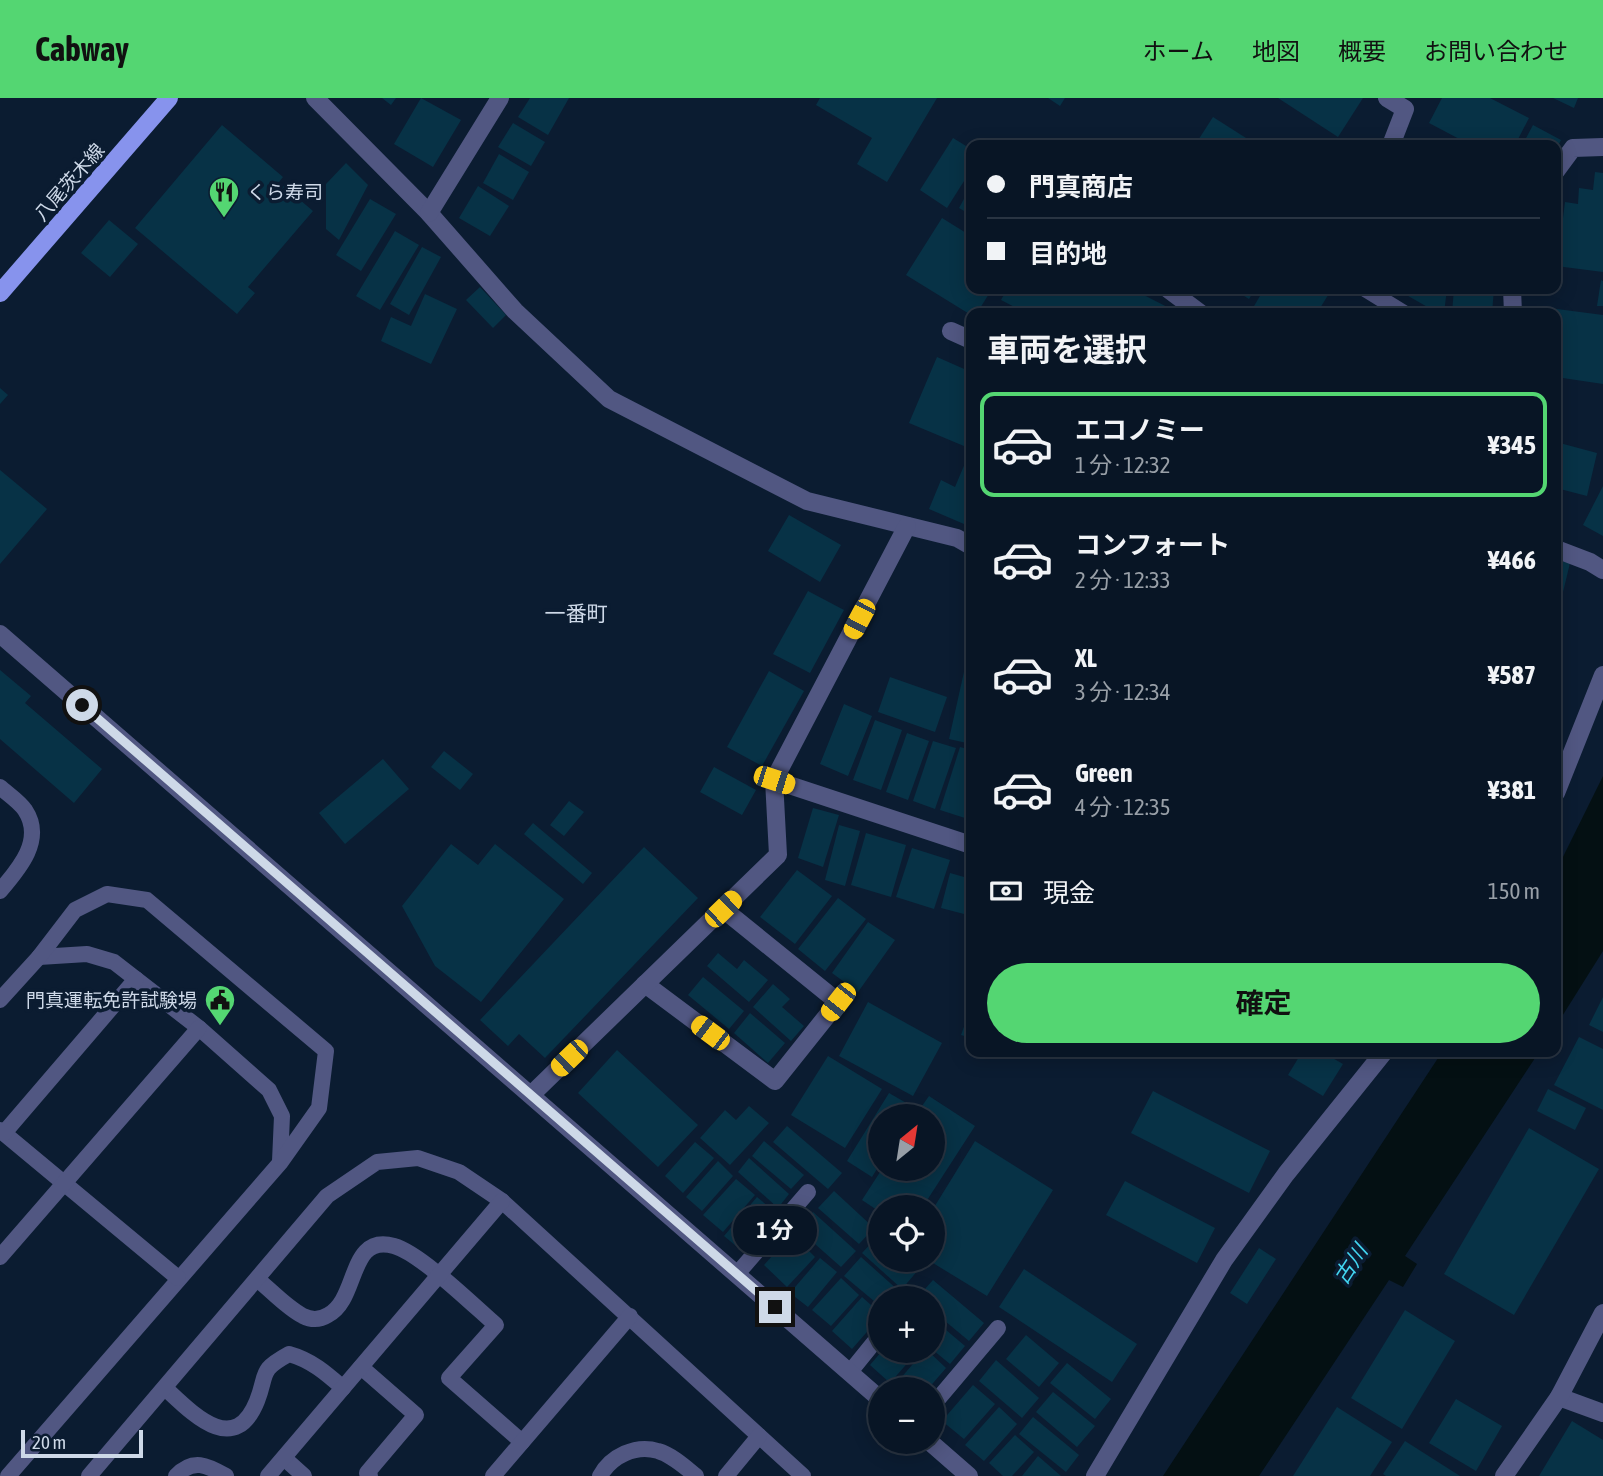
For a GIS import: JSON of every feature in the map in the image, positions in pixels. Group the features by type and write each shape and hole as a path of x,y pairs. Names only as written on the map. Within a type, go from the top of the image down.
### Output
{"main road":[{"name":"八尾茨木線","path":"0,293 170,98"}],"street":[{"path":"315,98 429,213 515,312 610,399 807,501 957,538 966,543"},
{"path":"429,213 500,98"},
{"path":"1387,98 1405,109 1393,140"},
{"path":"1561,164 1573,148 1603,147"},
{"path":"1175,294 1193,308"},
{"path":"951,331 966,338"},
{"path":"532,1094 778,855 774,780 907,526"},
{"path":"1561,551 1603,570"},
{"path":"0,634 868,1388"},
{"path":"1561,780 1603,675"},
{"path":"774,780 966,843"},
{"path":"645,985 775,1082 838,1002 723,909"},
{"path":"1095,1476 1224,1260 1376,1057"},
{"path":"1504,1476 1559,1397 1603,1313"},
{"path":"1559,1397 1603,1413"},
{"path":"944,1454 969,1476"}],"lane":[{"path":"1373,294 1396,308"},
{"path":"0,787 26,811 32,831 30,848 21,866 3,883"},
{"path":"0,1000 39,957 75,910 107,894 147,900 326,1051 319,1108 280,1163 8,1476"},
{"path":"39,957 87,954 114,962 199,1028 269,1090 282,1116 280,1163"},
{"path":"136,979 2,1131 178,1278"},
{"path":"0,1257 199,1028"},
{"path":"89,1476 327,1196 377,1162 418,1158 459,1172 502,1201 803,1476"},
{"path":"737,1274 808,1192"},
{"path":"268,1476 502,1201"},
{"path":"257,1279 305,1317 321,1320 336,1311 348,1294 360,1255 374,1246 394,1246 439,1276 496,1325 449,1378 522,1442"},
{"path":"493,1476 630,1316"},
{"path":"945,1391 998,1328"},
{"path":"850,1372 868,1350"},
{"path":"164,1388 202,1421 216,1428 230,1429 244,1422 254,1409 260,1394 262,1377 272,1363 289,1354 304,1358 343,1388"},
{"path":"360,1367 416,1415 367,1473 370,1476"},
{"path":"726,1476 759,1436"},
{"path":"600,1476 606,1466 627,1451 657,1450 681,1463 696,1476"},
{"path":"284,1458 304,1476"},
{"path":"176,1476 184,1467 206,1464 226,1476"}],"water":[{"path":"1603,776 1603,951 1561,1018 1561,861"},
{"name":"古川","path":"1439,1057 1536,1057 1405,1256 1417,1264 1403,1287 1389,1280 1259,1476 1163,1476"}],"building":[{"path":"382,98 396,98 391,105"},
{"path":"421,98 461,120 433,167 394,144"},
{"path":"530,98 569,98 548,135 518,117"},
{"path":"820,98 937,98 887,182 857,164 872,138 816,105"},
{"path":"1048,98 1065,98 1060,106"},
{"path":"1278,98 1363,98 1338,137"},
{"path":"1442,98 1490,98 1529,118 1518,140 1461,140 1429,123"},
{"path":"1553,98 1578,98 1574,108"},
{"path":"1213,117 1249,140 1198,140"},
{"path":"513,123 545,142 531,166 498,147"},
{"name":"くら寿司","path":"222,125 283,177 279,182 313,211 248,287 255,293 237,314 135,228"},
{"path":"1533,125 1561,140 1525,140"},
{"path":"953,138 966,146 966,178 947,208 920,190"},
{"path":"499,154 529,172 513,200 483,183"},
{"path":"346,163 368,185 339,240 326,229 326,184"},
{"path":"1595,172 1603,173 1603,272 1561,267 1561,218 1565,202 1578,204 1579,188 1593,190"},
{"path":"478,186 509,206 490,236 459,218"},
{"path":"966,195 966,212 959,208"},
{"path":"370,199 396,214 361,271 336,255"},
{"path":"942,218 966,233 966,294 989,294 980,308 966,308 966,312 906,275"},
{"path":"109,220 138,244 110,277 81,253"},
{"path":"395,231 419,245 380,310 356,296"},
{"path":"422,247 441,257 409,315 390,304"},
{"path":"1601,280 1603,306 1597,306"},
{"path":"480,287 506,315 493,328 466,300"},
{"path":"425,294 457,309 431,364 381,341 391,317 411,326"},
{"path":"1004,294 1142,294 1169,308 1016,308 1001,300"},
{"path":"1261,294 1329,294 1320,308 1253,308"},
{"path":"1405,294 1446,294 1445,308 1429,308"},
{"path":"1454,294 1494,294 1492,308 1452,308"},
{"path":"1561,310 1603,315 1603,384 1561,378"},
{"path":"937,357 966,370 966,447 909,423"},
{"path":"0,388 8,395 0,404"},
{"path":"1561,443 1597,453 1587,496 1561,489"},
{"path":"966,461 966,525 929,509 941,480 955,487"},
{"path":"0,470 47,509 0,564"},
{"path":"1603,486 1603,536 1583,525"},
{"path":"789,515 841,545 820,582 768,551"},
{"path":"1561,561 1570,563 1561,600"},
{"path":"808,591 844,610 810,673 773,654"},
{"path":"966,663 966,743 949,739"},
{"path":"0,670 31,696 25,703 102,769 74,803 0,739"},
{"path":"769,671 804,691 762,766 727,747"},
{"path":"890,677 947,697 935,732 878,712"},
{"path":"844,704 872,716 848,776 820,764"},
{"path":"875,720 902,730 881,790 853,780"},
{"path":"907,733 929,741 908,800 886,792"},
{"path":"933,741 956,748 935,809 913,801"},
{"path":"960,747 966,749 966,818 940,810"},
{"path":"444,751 473,774 460,790 431,767"},
{"path":"383,759 409,789 345,844 319,813"},
{"path":"714,767 756,790 742,815 700,792"},
{"path":"569,801 584,812 564,836 550,825"},
{"path":"813,808 839,815 823,867 798,858"},
{"path":"533,823 592,873 583,884 524,834"},
{"path":"839,825 860,831 845,886 825,880"},
{"path":"866,833 906,845 891,897 851,885"},
{"path":"451,844 478,865 495,844 564,899 481,1002 435,966 402,906"},
{"path":"644,847 698,898 545,1058 519,1034 508,1046 480,1020"},
{"path":"912,848 950,860 934,909 896,897"},
{"path":"797,870 832,896 795,944 760,917"},
{"path":"950,873 966,878 964,914 941,908"},
{"path":"838,898 866,919 825,971 798,949"},
{"path":"868,922 895,940 858,992 832,973"},
{"path":"718,953 737,969 744,960 768,980 749,1002 707,966"},
{"path":"703,977 744,1011 729,1029 688,995"},
{"path":"773,984 790,999 782,1007 804,1026 791,1041 753,1007"},
{"path":"1603,997 1603,1032 1589,1025"},
{"path":"868,1002 942,1043 913,1096 839,1056"},
{"path":"750,1013 785,1043 768,1063 734,1033"},
{"path":"966,1022 966,1036 961,1035"},
{"path":"1579,1037 1603,1049 1603,1110 1554,1085"},
{"path":"617,1050 698,1125 658,1167 578,1093"},
{"path":"828,1056 882,1089 873,1104 868,1104 868,1111 845,1148 791,1115"},
{"path":"1299,1057 1331,1057 1343,1064 1323,1096 1288,1075"},
{"path":"1548,1089 1586,1108 1575,1130 1537,1111"},
{"path":"1153,1091 1270,1151 1249,1193 1131,1133"},
{"path":"889,1093 908,1104 882,1104"},
{"path":"929,1096 941,1104 923,1104"},
{"path":"749,1106 769,1123 730,1165 700,1138 725,1110 736,1120"},
{"path":"945,1106 975,1126 945,1172"},
{"path":"787,1126 842,1173 828,1189 773,1142"},
{"path":"868,1127 868,1174 847,1161"},
{"path":"1529,1128 1599,1169 1514,1315 1444,1274"},
{"path":"764,1141 804,1175 791,1189 752,1156"},
{"path":"975,1141 1053,1190 987,1296 945,1270 945,1195 942,1195"},
{"path":"695,1142 714,1158 683,1193 665,1176"},
{"path":"749,1158 789,1194 778,1208 738,1172"},
{"path":"718,1161 733,1176 702,1211 686,1197"},
{"path":"736,1179 755,1195 723,1232 703,1215"},
{"path":"874,1181 939,1181 930,1195 868,1195 868,1204 862,1200"},
{"path":"1125,1181 1215,1228 1197,1263 1106,1215"},
{"path":"834,1191 868,1222 868,1234 859,1244 818,1208"},
{"path":"757,1197 775,1212 742,1251 724,1236"},
{"path":"813,1212 856,1251 841,1267 798,1229"},
{"path":"792,1234 815,1257 787,1287 764,1265"},
{"path":"868,1247 868,1258 862,1253"},
{"path":"1259,1248 1276,1259 1247,1304 1230,1293"},
{"path":"861,1257 868,1263 868,1272 878,1272 893,1286 868,1286 868,1296 844,1276"},
{"path":"820,1258 837,1272 808,1307 790,1293"},
{"path":"1024,1269 1137,1344 1112,1382 999,1307"},
{"path":"883,1272 916,1272 905,1286 899,1286"},
{"path":"841,1278 859,1295 831,1326 812,1310"},
{"path":"933,1280 940,1286 928,1286"},
{"path":"945,1290 984,1323 969,1341 945,1321"},
{"path":"862,1297 868,1302 868,1331 852,1349 832,1331"},
{"path":"1405,1310 1455,1341 1402,1429 1351,1398"},
{"path":"945,1329 965,1346 950,1364 945,1360"},
{"path":"1026,1335 1059,1363 1039,1387 1006,1359"},
{"path":"996,1360 1039,1398 1022,1418 979,1381"},
{"path":"908,1363 895,1377 883,1377 870,1365"},
{"path":"914,1363 941,1363 946,1368 938,1377 902,1377"},
{"path":"1067,1363 1111,1399 1095,1419 1050,1383"},
{"path":"973,1385 995,1404 964,1439 945,1423 945,1418"},
{"path":"1053,1392 1095,1426 1077,1447 1036,1412"},
{"path":"1456,1399 1502,1426 1476,1471 1429,1443"},
{"path":"999,1407 1017,1424 984,1461 965,1445"},
{"path":"1337,1407 1392,1442 1370,1476 1293,1476"},
{"path":"1033,1417 1079,1455 1066,1472 1019,1434"},
{"path":"1572,1421 1603,1440 1603,1476 1539,1476"},
{"path":"1015,1435 1034,1452 1012,1476 1003,1476 989,1463"},
{"path":"1405,1441 1460,1476 1386,1476 1383,1474"},
{"path":"1038,1456 1061,1476 1022,1476"}],"place":[{"name":"くら寿司","path":"224,219"},
{"name":"門真運転免許試験場","path":"220,1027"}],"district":[{"name":"一番町","path":"576,613"}],"route":[{"path":"82,705 775,1307"}]}
